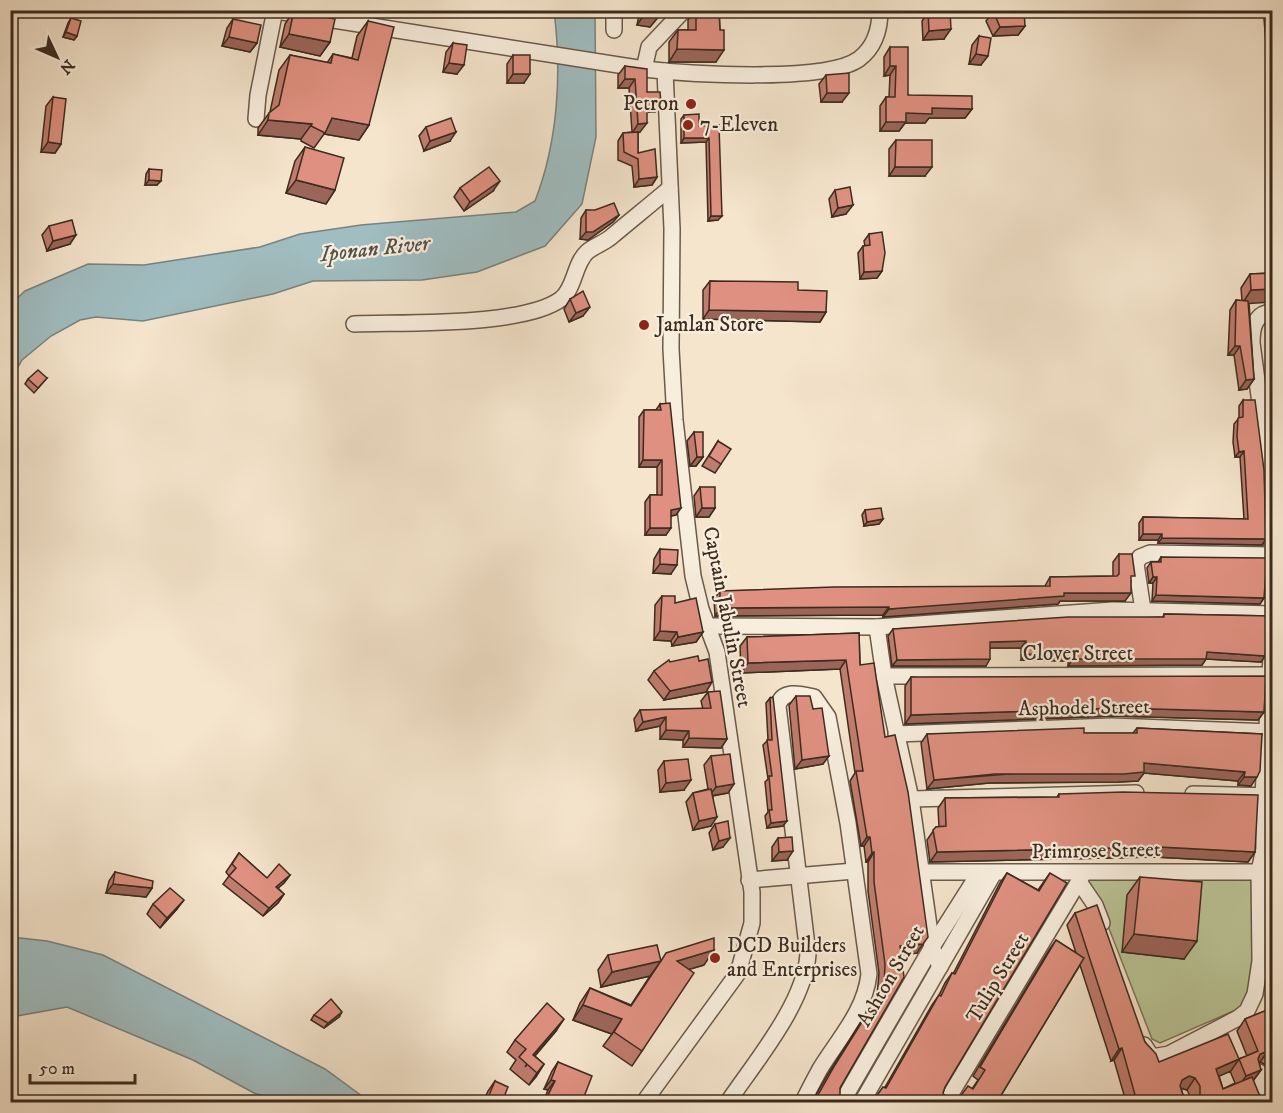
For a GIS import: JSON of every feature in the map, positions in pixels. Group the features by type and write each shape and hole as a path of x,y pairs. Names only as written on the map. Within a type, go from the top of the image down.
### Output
{"street":[{"path":"614,10 614,30"},
{"path":"644,69 649,47 684,10"},
{"path":"256,119 273,11 644,69 698,74 834,70 858,60 869,50 879,27 880,10"},
{"name":"Captain Jabulin Street","path":"644,1102 738,972 752,923 749,879 717,652 700,609 693,576 675,420 671,349 670,188 665,71"},
{"path":"354,324 451,323 519,314 560,300 568,292 587,252 609,239 670,188"},
{"path":"1272,312 1265,313 1257,319 1252,330 1272,494 1272,591"},
{"path":"1143,610 1136,564 1140,557 1150,553 1272,555"},
{"path":"708,626 877,627 1143,610 1272,614"},
{"path":"877,627 884,676 911,799 932,946 940,967"},
{"path":"1139,1030 1146,1051 1152,1057 1161,1057 1238,1018 1247,1011 1266,962 1264,849 1268,796 1272,640"},
{"name":"Clover Street","path":"884,676 1272,675"},
{"path":"729,1102 783,1019 807,972 808,954 778,706 779,700 785,695 799,694 814,697 828,717 848,823 867,952 866,993 803,1102"},
{"name":"Asphodel Street","path":"896,734 1112,726 1269,732"},
{"path":"911,799 1150,793"},
{"path":"1173,793 1268,796"},
{"path":"749,879 799,877 854,871"},
{"name":"Primrose Street","path":"920,872 1082,878 1266,871"},
{"name":"Ashton Street","path":"842,1102 932,946 979,873"},
{"name":"Ashton Street","path":"862,1102 994,873"},
{"path":"1082,878 1106,934"},
{"name":"Tulip Street","path":"946,1102 1082,878"},
{"path":"1259,1072 1270,1102"}],"green space":[{"path":"1256,876 1258,977 1245,1006 1160,1043 1152,1039 1103,913 1086,885 1089,877"}],"water":[{"name":"Iponan River","path":"554,11 595,11 596,137 582,204 545,246 477,272 422,280 313,281 273,294 143,321 96,317 80,320 51,336 22,360 11,379 11,304 25,291 88,264 144,265 260,247 300,234 361,225 516,212 535,201 549,155 556,107 558,59"},
{"path":"11,937 47,941 103,955 325,1069 370,1102 284,1102 254,1093 193,1060 67,1007 11,1017"}],"building":[{"path":"294,10 335,19 330,42 289,34"},
{"path":"645,10 663,10 657,18 644,15"},
{"path":"696,10 719,10 720,30 724,30 724,50 677,49 678,30 696,30"},
{"path":"1024,10 1025,26 1000,27 993,11"},
{"path":"1270,10 1272,10 1272,40"},
{"path":"950,11 951,29 929,31 928,12"},
{"path":"71,18 81,21 77,36 66,32"},
{"path":"233,19 261,25 257,43 229,37"},
{"path":"368,21 394,27 369,125 332,118 325,133 311,126 312,124 268,120 269,113 279,105 290,55 331,63 333,54 358,60"},
{"path":"979,36 991,38 988,56 976,54"},
{"path":"453,43 467,45 464,65 449,63"},
{"path":"890,47 908,47 908,95 972,96 972,109 932,108 932,114 906,113 906,122 886,122 886,97 895,97 896,66 890,66"},
{"path":"513,55 530,55 530,74 513,74"},
{"path":"625,66 647,69 647,92 660,92 661,103 647,103 647,123 638,124 635,79 625,79"},
{"path":"849,73 849,93 827,93 826,75"},
{"path":"53,97 66,99 61,144 48,142"},
{"path":"699,114 699,126 719,125 722,216 711,216 709,138 684,138 684,115"},
{"path":"451,118 456,132 430,141 426,127"},
{"path":"638,132 638,153 655,149 657,177 639,179 638,159 624,152 623,133"},
{"path":"896,140 932,140 932,167 895,167"},
{"path":"305,147 344,158 335,190 296,180"},
{"path":"489,167 500,181 470,202 460,188"},
{"path":"149,169 162,170 161,181 149,180"},
{"path":"850,187 853,205 838,208 835,190"},
{"path":"614,203 619,215 593,232 586,232 586,210 595,210"},
{"path":"72,220 76,235 53,241 49,226"},
{"path":"882,232 885,253 882,271 864,272 863,246 870,245 869,234"},
{"path":"1272,273 1272,289 1251,290 1250,274"},
{"path":"710,281 798,282 798,290 827,291 826,312 709,310"},
{"path":"583,291 590,307 576,313 570,299"},
{"path":"1236,300 1248,301 1254,379 1246,380 1240,346 1235,346"},
{"path":"38,370 47,378 38,388 28,379"},
{"path":"1243,400 1255,400 1264,470 1266,539 1162,538 1162,534 1143,534 1143,517 1248,519 1244,451 1239,452 1237,436 1238,418 1243,417"},
{"path":"670,403 681,508 671,510 671,528 650,528 650,495 662,495 662,460 643,460 644,410 661,410 660,404"},
{"path":"694,432 703,432 703,457 697,457"},
{"path":"718,441 731,449 721,464 709,456"},
{"path":"700,487 715,487 715,508 702,508"},
{"path":"881,508 883,519 867,522 865,510"},
{"path":"660,549 678,550 677,565 660,564"},
{"path":"1119,554 1132,554 1135,576 1131,576 1131,593 1064,593 1064,596 889,609 889,607 720,608 720,591 834,587 1050,586 1050,577 1117,576 1119,574"},
{"path":"1161,557 1267,558 1264,598 1156,595 1157,577 1153,577 1151,562 1161,562"},
{"path":"662,596 675,596 675,603 696,598 703,632 678,637 677,632 660,631"},
{"path":"1164,614 1272,616 1265,656 1207,652 1206,659 1073,659 1073,655 1026,654 1026,641 990,642 990,659 897,660 893,629 1068,617 1164,617"},
{"path":"859,633 860,665 874,663 885,737 895,735 908,792 928,937 923,944 900,946 904,977 840,1088 840,1098 837,1102 814,1102 884,987 885,964 874,882 874,852 872,853 870,837 867,837 856,771 863,771 846,660 748,663 747,637"},
{"path":"698,656 699,661 708,659 712,682 670,691 654,671 669,660 670,662"},
{"path":"1266,676 1264,712 1118,708 911,715 911,677"},
{"path":"720,691 727,739 689,738 689,731 666,730 666,717 643,722 640,710 711,708 708,692"},
{"path":"796,696 810,696 813,709 822,708 829,756 802,760"},
{"path":"773,697 787,821 771,823 769,776 772,776 767,740 772,740 770,698"},
{"path":"1084,728 1084,733 1137,733 1137,728 1262,734 1260,771 1257,777 1244,777 1245,772 1144,763 1144,772 1124,774 995,774 934,780 927,734"},
{"path":"730,754 734,784 716,787 711,756"},
{"path":"688,759 691,780 666,783 664,761"},
{"path":"711,789 717,817 699,821 693,793"},
{"path":"1123,792 1258,795 1255,852 1160,847 937,852 933,830 936,827 946,826 945,798 1059,797 1059,794"},
{"path":"728,821 730,838 719,841 715,824"},
{"path":"792,837 793,851 779,852 778,838"},
{"path":"239,853 267,878 279,864 290,875 276,887 284,894 269,908 229,876 236,868 232,864"},
{"path":"115,872 153,881 152,888 113,884"},
{"path":"1007,873 1039,891 1050,873 1067,883 945,1087 943,1093 947,1100 957,1101 968,1086 973,1089 985,1070 980,1067 1056,940 1084,958 997,1102 872,1102 883,1087 886,1088 939,995 941,996 952,973 955,974"},
{"path":"1140,877 1202,882 1197,941 1134,934"},
{"path":"170,888 184,900 167,918 153,904"},
{"path":"1097,905 1145,1042 1156,1054 1159,1062 1228,1034 1239,1059 1216,1069 1223,1089 1252,1077 1261,1099 1258,1102 1208,1102 1206,1099 1199,1102 1137,1102 1122,1048 1119,1049 1075,913","holes":["1189,1076 1195,1078 1200,1086 1200,1095 1191,1100 1183,1095 1180,1086 1182,1080"]},
{"path":"714,938 714,950 677,961 694,973 642,1051 614,1032 622,1019 583,1005 590,988 631,1006 666,953"},
{"path":"657,945 661,961 612,972 608,955"},
{"path":"331,999 342,1012 328,1023 314,1015"},
{"path":"547,1003 564,1019 533,1055 544,1064 537,1073 519,1057 526,1049 515,1040"},
{"path":"1272,1008 1272,1052 1260,1054 1258,1059 1261,1070 1246,1076 1239,1059 1258,1051 1245,1019"},
{"path":"558,1062 592,1076 582,1102 563,1102 548,1095 555,1081 551,1080"},
{"path":"495,1081 508,1087 502,1102 487,1100"}],"place":[{"name":"Petron","path":"691,104"},
{"name":"7-Eleven","path":"688,125"},
{"name":"Jamlan Store","path":"644,325"},
{"name":"DCD Builders and Enterprises","path":"715,958"}]}
